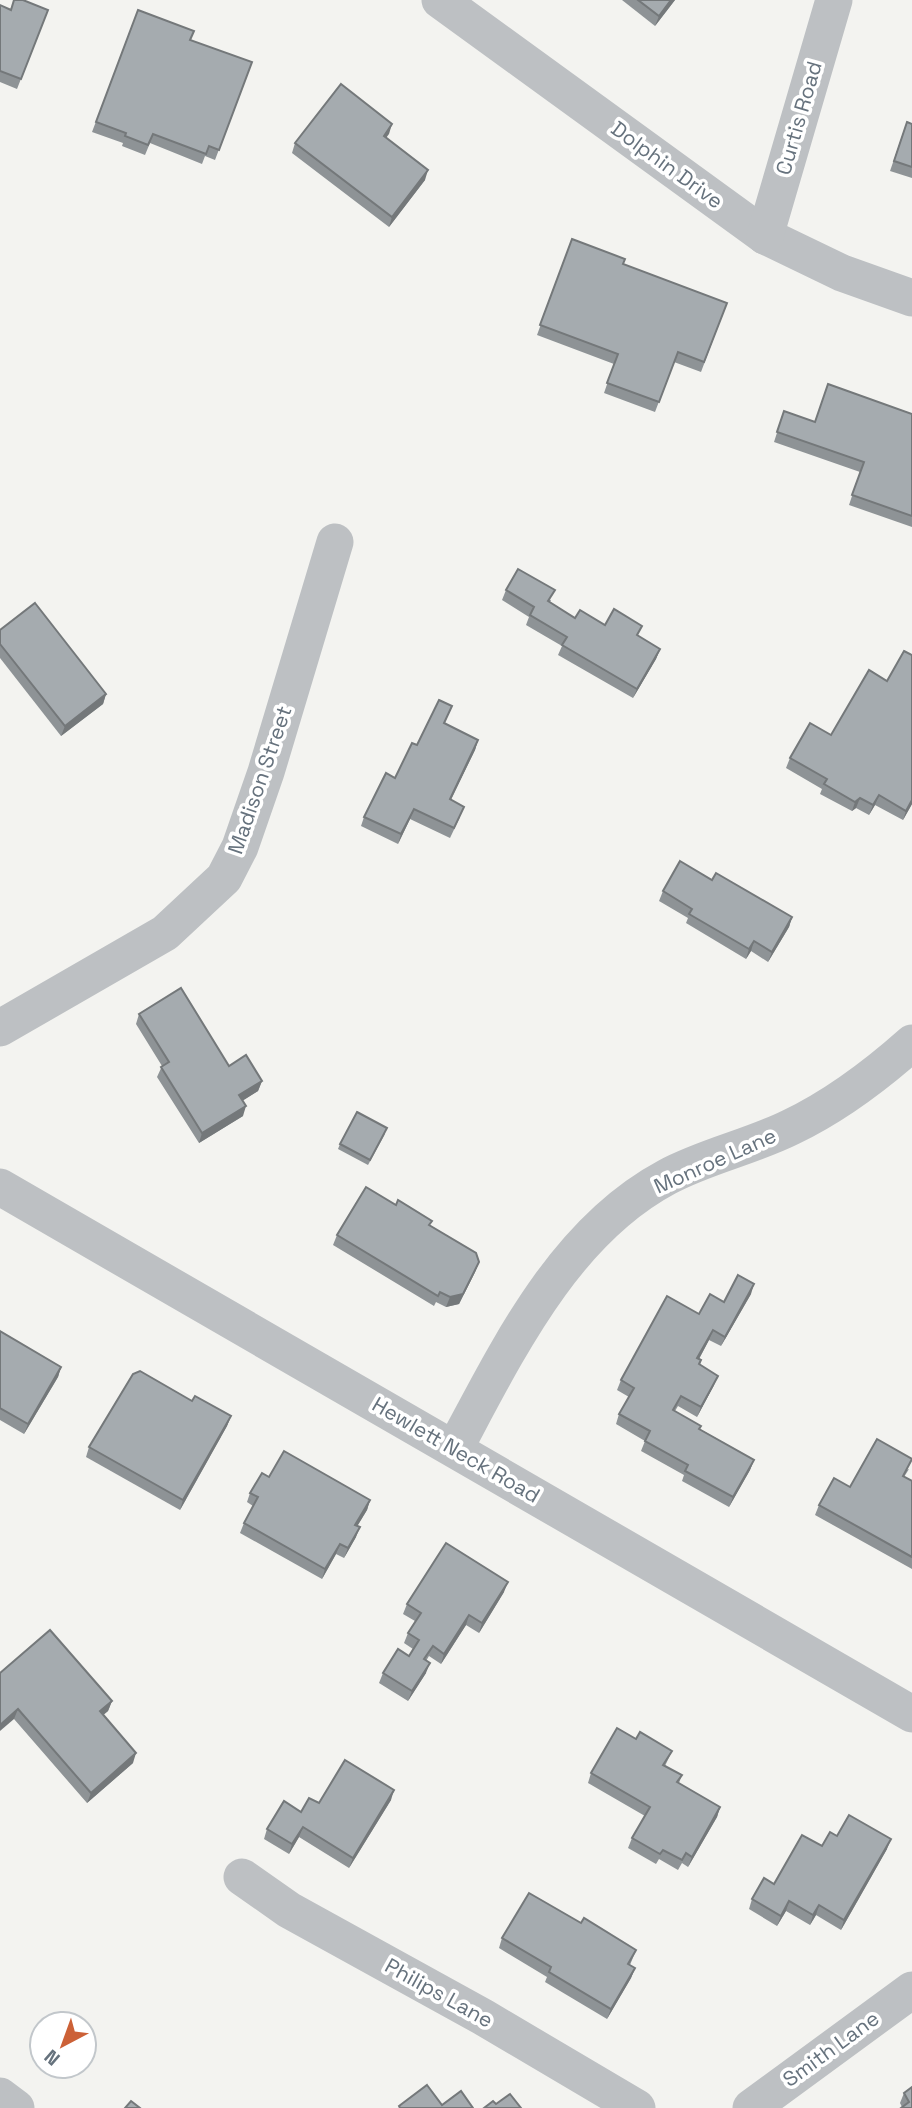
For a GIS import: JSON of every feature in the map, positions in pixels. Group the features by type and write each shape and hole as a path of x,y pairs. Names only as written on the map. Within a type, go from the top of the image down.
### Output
{"street":[{"name":"Dolphin Drive","path":"440,0 765,236 842,273 912,298"},
{"name":"Curtis Road","path":"765,236 834,0"},
{"name":"Madison Street","path":"0,1028 164,933 225,877 240,847 266,772 335,542"},
{"name":"Monroe Lane","path":"455,1448 526,1318 591,1233 616,1211 668,1177 791,1127 876,1076 912,1043"},
{"name":"Hewlett Neck Road","path":"0,1187 912,1714"},
{"name":"Philips Lane","path":"242,1877 289,1910 483,2017 637,2108"},
{"name":"Smith Lane","path":"751,2108 912,1990"},
{"path":"0,2096 16,2108"}],"building":[{"path":"14,0 23,0 48,10 21,79 0,71 0,5 11,10"},
{"path":"638,0 671,0 659,16"},
{"path":"138,10 194,31 190,40 252,62 219,150 209,146 206,154 153,134 148,145 96,122"},
{"path":"341,84 392,124 384,136 428,170 392,217 295,143"},
{"path":"907,122 912,124 912,167 894,161"},
{"path":"572,239 625,259 623,264 727,303 704,362 678,352 659,402 607,383 618,354 540,325"},
{"path":"828,384 912,414 912,516 852,495 864,462 777,432 784,411 815,422"},
{"path":"518,569 555,590 548,601 575,618 580,610 605,625 614,609 642,626 637,635 660,649 637,689 562,645 567,637 530,615 534,607 506,590"},
{"path":"35,603 106,694 65,726 0,644 0,630"},
{"path":"904,651 912,655 912,800 906,811 879,795 873,805 860,798 855,802 824,784 827,779 790,758 810,723 831,735 869,670 887,681"},
{"path":"439,700 452,706 444,723 478,740 450,799 464,807 454,828 414,809 401,834 364,817 386,773 395,778 412,743 417,745"},
{"path":"680,861 712,880 716,873 792,917 772,952 754,941 749,949 689,914 692,909 663,891"},
{"path":"181,988 229,1066 246,1055 262,1081 239,1095 246,1106 202,1133 161,1067 169,1062 139,1014"},
{"path":"357,1112 387,1128 370,1160 340,1144"},
{"path":"366,1187 396,1205 398,1200 432,1221 429,1225 476,1253 479,1262 463,1294 450,1297 440,1292 438,1296 337,1235"},
{"path":"738,1275 754,1284 725,1337 713,1330 697,1358 701,1360 699,1364 718,1376 701,1407 681,1396 673,1410 701,1426 699,1429 754,1460 733,1497 685,1471 688,1465 645,1441 650,1431 619,1414 634,1388 621,1380 667,1296 699,1314 710,1294 724,1302"},
{"path":"0,1331 61,1367 28,1424 0,1408"},
{"path":"140,1371 192,1401 195,1396 231,1416 183,1500 89,1447 133,1374"},
{"path":"877,1439 912,1459 903,1476 912,1481 912,1557 819,1505 834,1478 850,1487"},
{"path":"284,1451 370,1500 355,1525 360,1527 348,1548 340,1544 325,1569 244,1523 258,1497 250,1493 262,1473 269,1477"},
{"path":"446,1543 508,1582 482,1623 469,1615 444,1654 433,1646 424,1659 430,1663 412,1691 383,1673 398,1649 409,1656 419,1640 408,1633 421,1613 407,1604"},
{"path":"50,1630 112,1701 100,1711 136,1753 91,1793 18,1709 0,1725 0,1673"},
{"path":"617,1728 636,1739 640,1732 672,1751 663,1765 682,1775 677,1782 720,1807 692,1857 686,1853 682,1860 663,1850 660,1854 632,1838 650,1807 591,1773"},
{"path":"345,1760 394,1790 353,1858 303,1827 292,1844 267,1829 284,1801 301,1812 309,1798 319,1803"},
{"path":"849,1815 891,1839 844,1920 819,1905 813,1915 789,1901 781,1916 752,1899 764,1878 774,1884 802,1835 822,1846 830,1832 837,1836"},
{"path":"529,1893 581,1923 584,1918 636,1950 628,1964 635,1968 611,2009 549,1972 551,1967 502,1938"},
{"path":"427,2085 442,2105 461,2091 473,2108 400,2108 399,2106"},
{"path":"912,2087 912,2108 901,2108 909,2102 904,2093"},
{"path":"510,2094 521,2108 484,2108 493,2101 496,2104"},
{"path":"131,2101 140,2108 125,2108"}]}
